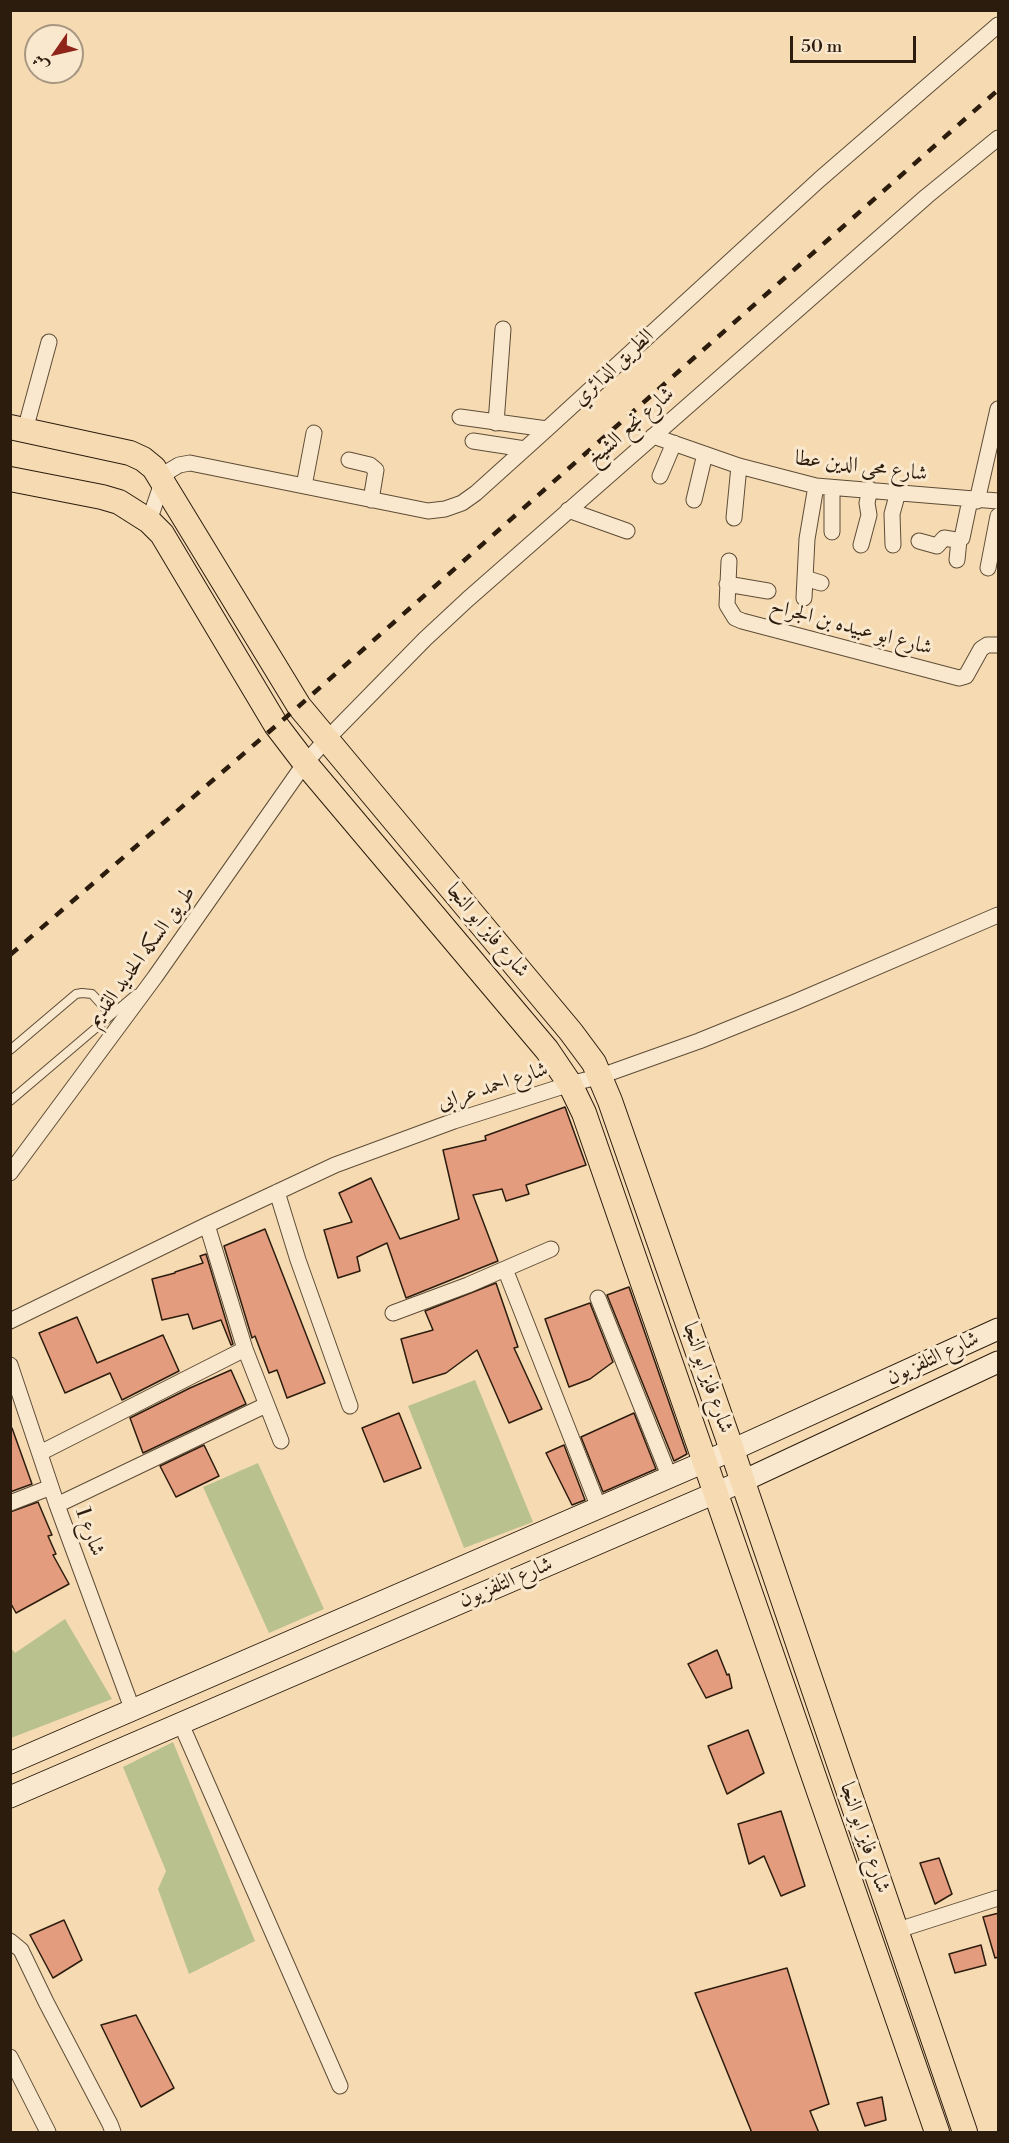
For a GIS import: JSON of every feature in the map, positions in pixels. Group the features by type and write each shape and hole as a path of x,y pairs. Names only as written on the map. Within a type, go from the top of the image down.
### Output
{"main road":[{"path":"18,428 130,453 143,459 154,468 163,480"},
{"path":"10,479 119,502 149,521"},
{"name":"شارع فايز ابو النجا","path":"163,480 299,706 571,1032 601,1076 743,1481 965,2133"},
{"name":"شارع فايز ابو النجا","path":"149,521 172,549 276,724 305,763 547,1050 570,1084 584,1113 937,2133"},
{"name":"شارع التلفزيون","path":"10,1763 670,1478 999,1329"},
{"name":"شارع التلفزيون","path":"10,1797 743,1481 999,1362"}],"street":[{"name":"الطريق الدائري","path":"163,480 169,471 179,465 190,463 428,511 445,509 462,503 525,449 820,179 999,25"},
{"name":"شارع نجع الشيخ","path":"305,763 425,639 568,510 927,196 999,138"},
{"path":"496,423 503,329"},
{"path":"18,428 49,342"},
{"path":"957,560 959,540 963,535 974,500 999,409"},
{"path":"460,417 547,429"},
{"path":"304,486 314,433"},
{"name":"شارع محى الدين عطا","path":"653,436 739,466 816,486 999,501"},
{"path":"473,441 525,449"},
{"path":"660,476 674,443"},
{"path":"694,500 705,454"},
{"path":"350,460 370,465 376,470 371,500"},
{"path":"734,518 739,466"},
{"path":"149,521 163,480"},
{"path":"804,598 809,520 816,486"},
{"path":"832,488 832,532"},
{"path":"861,545 869,515 867,503 870,489"},
{"path":"893,545 892,514 898,492"},
{"path":"568,510 627,531"},
{"path":"988,568 999,516"},
{"path":"919,541 937,546 944,538 959,540"},
{"name":"شارع ابو عبيده بن الجراح","path":"729,561 727,605 735,618 742,621 959,678 966,676 981,649 987,645 999,645"},
{"path":"805,578 821,583"},
{"path":"727,584 768,591"},
{"name":"طريق السكه الحديد القديم","path":"10,1173 155,977 305,763"},
{"name":"شارع احمد عرابى","path":"10,1321 277,1192 394,1142 601,1076 699,1041 999,915"},
{"path":"277,1192 298,1260 350,1406"},
{"path":"207,1225 245,1349 281,1441"},
{"path":"393,1313 551,1249"},
{"path":"505,1269 599,1508"},
{"path":"598,1298 670,1478"},
{"path":"40,1453 245,1349"},
{"name":"شارع 1","path":"10,1365 57,1505 133,1711"},
{"path":"57,1505 266,1405"},
{"path":"10,1503 51,1487"},
{"path":"181,1724 340,2086"},
{"path":"895,1931 999,1898"},
{"path":"10,1941 21,1950 113,2133"},
{"path":"10,2057 48,2133"}],"lane":[{"path":"10,1101 155,977"},
{"path":"10,1050 76,994 92,994 111,1015"}],"green space":[{"path":"475,1380 533,1522 464,1548 408,1406"},
{"path":"258,1463 324,1609 269,1633 203,1487"},
{"path":"65,1619 112,1699 11,1738 11,1648 15,1653"},
{"path":"173,1742 255,1941 189,1974 158,1889 166,1871 123,1767"}],"building":[{"path":"565,1107 586,1165 526,1185 529,1194 506,1201 502,1189 473,1195 498,1261 406,1298 387,1243 357,1257 360,1271 338,1278 324,1230 352,1222 339,1193 371,1178 400,1239 459,1219 443,1150 486,1140 485,1136"},
{"path":"265,1229 325,1383 287,1398 277,1370 269,1373 255,1336 252,1338 224,1246"},
{"path":"206,1254 233,1344 231,1345 221,1320 193,1329 188,1314 162,1320 152,1279 203,1263 200,1256"},
{"path":"496,1283 518,1347 514,1348 542,1409 509,1423 477,1350 446,1373 413,1383 401,1339 433,1330 425,1311"},
{"path":"629,1287 687,1454 674,1461 607,1295"},
{"path":"590,1303 613,1362 590,1379 569,1387 545,1319"},
{"path":"77,1317 97,1363 163,1335 179,1371 122,1400 110,1373 65,1393 39,1333"},
{"path":"231,1370 246,1404 143,1453 130,1418"},
{"path":"399,1413 421,1468 384,1482 362,1428"},
{"path":"634,1413 656,1469 603,1492 581,1437"},
{"path":"10,1428 12,1428 32,1484 10,1492"},
{"path":"204,1445 219,1476 176,1497 160,1466"},
{"path":"564,1445 585,1500 572,1505 546,1453"},
{"path":"38,1502 52,1535 48,1536 56,1554 53,1555 69,1584 16,1613 10,1602 10,1512"},
{"path":"717,1650 727,1675 729,1674 732,1688 706,1698 688,1664"},
{"path":"748,1730 764,1773 727,1794 708,1746"},
{"path":"781,1811 805,1886 781,1896 764,1856 749,1864 738,1824"},
{"path":"939,1858 952,1894 935,1904 920,1863"},
{"path":"999,1913 999,1957 995,1958 983,1917"},
{"path":"64,1920 82,1960 53,1978 30,1935"},
{"path":"981,1945 986,1965 955,1973 949,1954"},
{"path":"787,1968 829,2104 810,2111 819,2133 752,2133 695,1993"},
{"path":"136,2015 174,2088 141,2107 101,2025"},
{"path":"882,2097 886,2120 865,2126 857,2103"}],"railway":[{"path":"10,955 299,706 998,90"}]}
